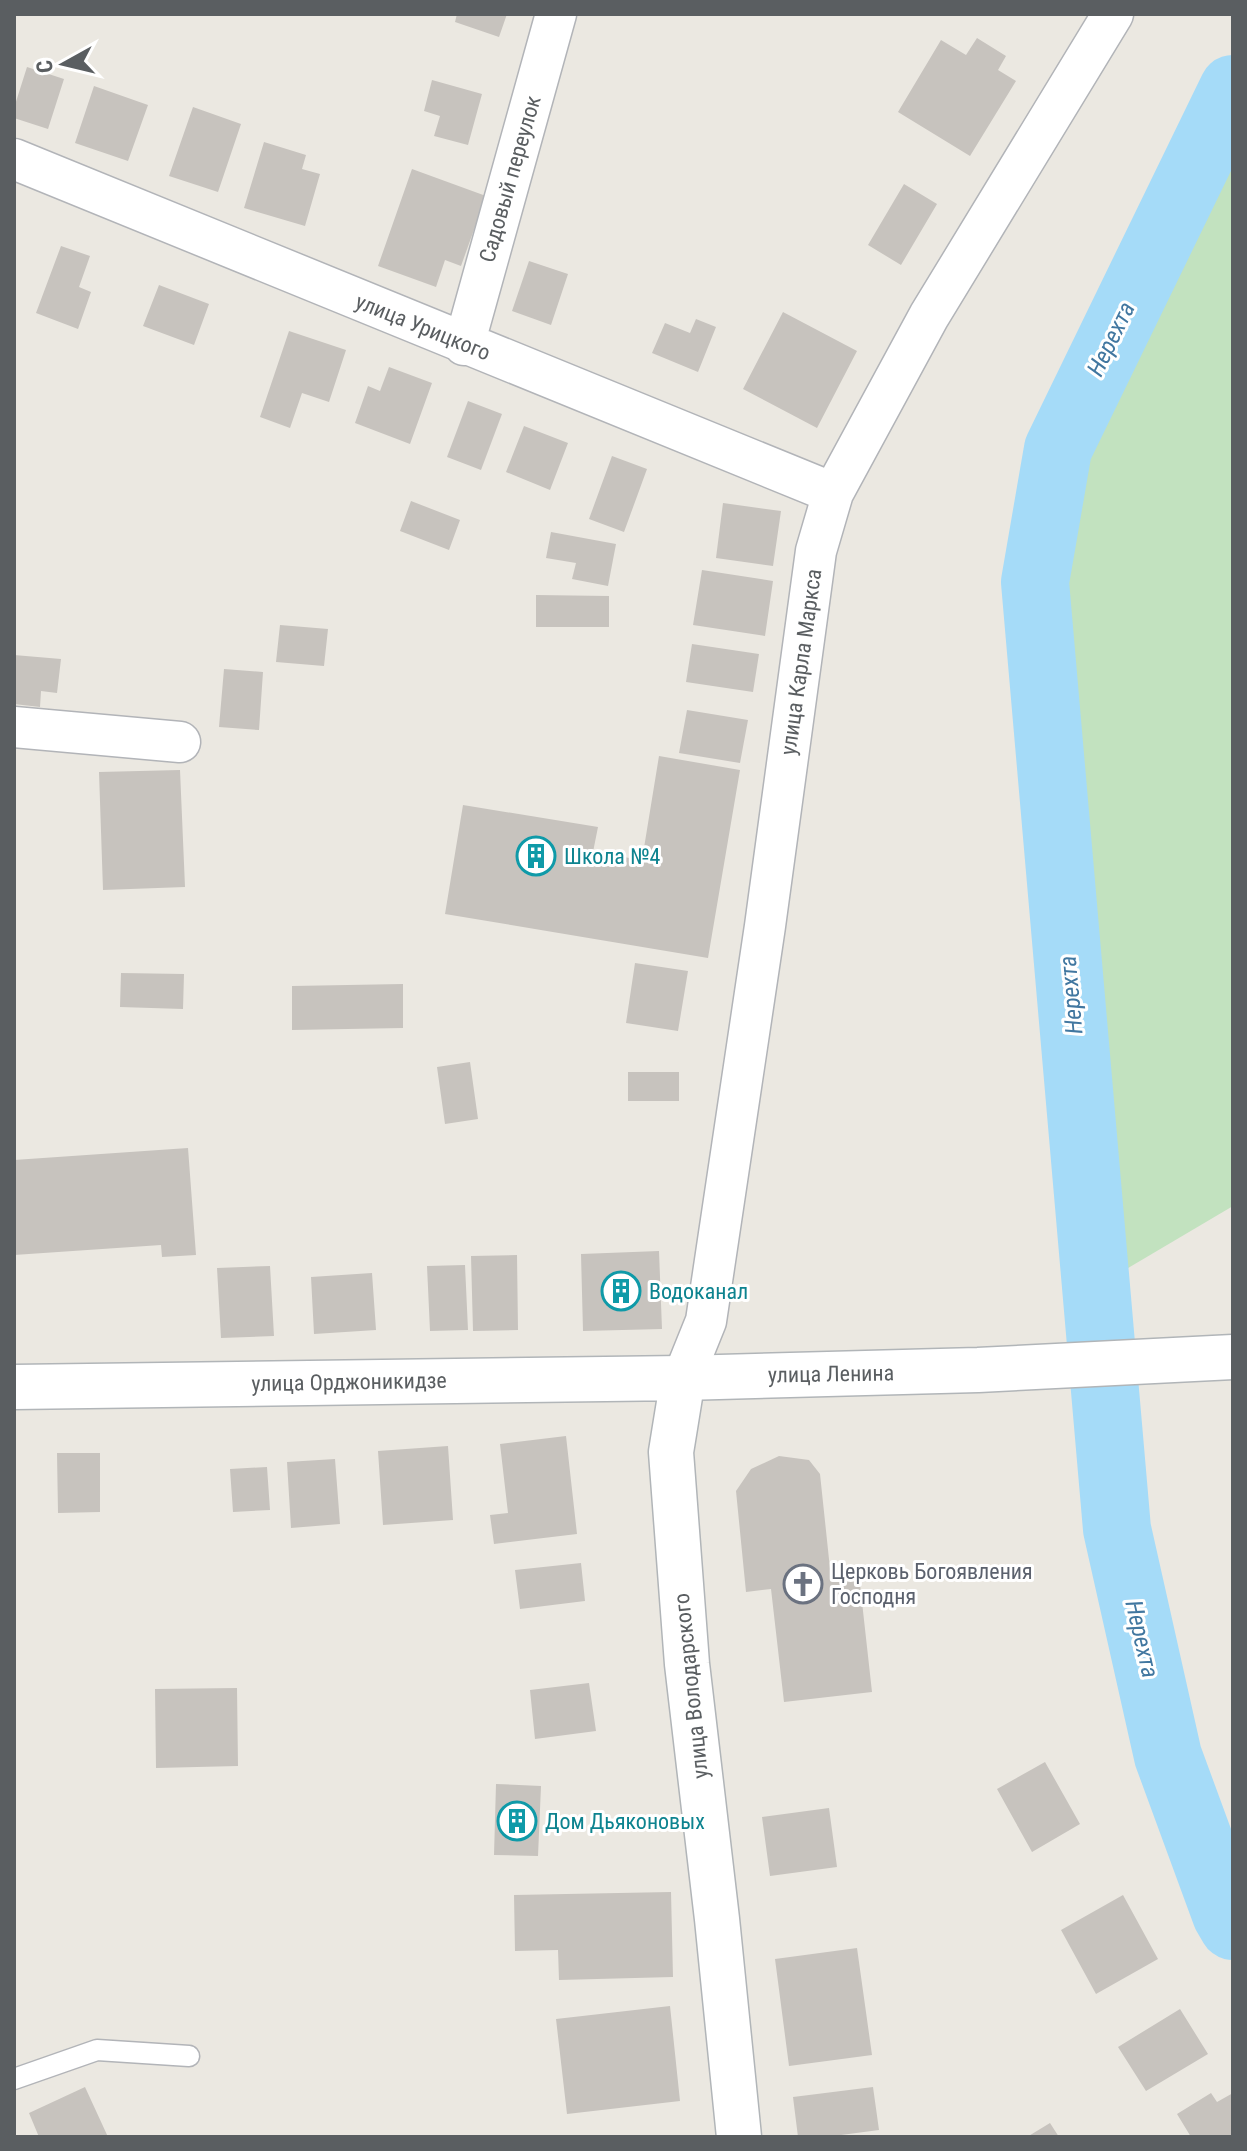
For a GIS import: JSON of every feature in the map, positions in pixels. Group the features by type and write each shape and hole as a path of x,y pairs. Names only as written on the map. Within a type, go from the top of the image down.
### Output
{"main road":[{"name":"улица Ленина","path":"683,1378 978,1370 1232,1357"},
{"name":"улица Орджоникидзе","path":"14,1387 683,1378"},
{"name":"улица Володарского","path":"683,1378 671,1452 673,1482 687,1664 739,2137"}],"street":[{"name":"Садовый переулок","path":"464,345 556,14"},
{"name":"улица Карла Маркса","path":"683,1378 706,1321 763,941 816,551 833,493 929,316 1113,14"},
{"name":"улица Урицкого","path":"14,159 833,493"},
{"path":"14,727 180,742"}],"lane":[{"path":"14,2079 97,2050 189,2056"}],"green space":[{"path":"1233,89 1233,1206 1096,1287 1035,582 1058,449"}],"building":[{"path":"457,14 507,14 499,37 455,22"},
{"path":"977,38 1006,56 998,70 1016,81 970,156 898,112 941,40 966,55"},
{"path":"27,67 64,79 48,129 14,118 14,108"},
{"path":"432,80 482,94 468,145 434,136 440,116 424,111"},
{"path":"94,86 148,105 128,161 75,143"},
{"path":"193,107 241,124 218,192 169,176"},
{"path":"264,142 306,155 302,169 320,174 305,226 244,208"},
{"path":"412,169 486,196 461,266 445,260 436,287 378,266"},
{"path":"904,184 937,204 901,265 868,245"},
{"path":"61,246 90,256 79,287 91,292 78,329 36,313"},
{"path":"529,261 568,274 551,325 512,311"},
{"path":"159,285 209,304 194,345 143,326"},
{"path":"783,312 857,351 817,428 743,389"},
{"path":"696,319 716,327 698,372 652,353 665,323 690,333"},
{"path":"289,331 346,350 329,402 302,393 290,428 260,417"},
{"path":"389,367 432,383 410,444 355,423 368,386 380,391"},
{"path":"468,401 502,414 481,470 447,457"},
{"path":"524,426 568,443 550,490 506,472"},
{"path":"612,456 647,469 624,532 589,519"},
{"path":"411,501 460,520 449,550 400,531"},
{"path":"723,503 781,511 773,566 716,558"},
{"path":"551,532 616,544 608,586 572,579 576,563 546,558"},
{"path":"702,570 773,581 765,636 693,625"},
{"path":"536,595 609,596 609,627 536,627"},
{"path":"280,625 328,629 324,666 276,662"},
{"path":"692,644 759,654 753,692 686,682"},
{"path":"14,655 61,659 57,693 41,691 40,707 14,704"},
{"path":"224,669 263,672 259,730 219,727"},
{"path":"687,710 748,720 740,763 679,753"},
{"name":"Школа №4","path":"659,756 740,770 708,958 445,914 463,805 598,827 593,852 642,860"},
{"path":"180,770 185,887 103,890 99,772"},
{"path":"635,963 688,971 678,1031 626,1023"},
{"path":"121,973 184,974 183,1009 120,1007"},
{"path":"403,984 403,1028 292,1030 292,986"},
{"path":"470,1062 478,1119 445,1124 437,1067"},
{"path":"628,1072 679,1072 679,1101 628,1101"},
{"path":"188,1148 196,1255 162,1257 161,1245 14,1255 14,1160"},
{"name":"Водоканал","path":"659,1251 662,1329 583,1331 581,1254"},
{"path":"517,1255 518,1330 473,1331 471,1256"},
{"path":"465,1265 468,1330 430,1331 427,1266"},
{"path":"270,1266 274,1336 221,1338 217,1268"},
{"path":"372,1273 376,1330 314,1334 311,1277"},
{"path":"566,1436 577,1534 494,1544 490,1515 508,1513 500,1444"},
{"path":"448,1446 453,1520 383,1525 378,1451"},
{"path":"57,1453 100,1453 100,1512 58,1513"},
{"name":"Церковь Богоявления Господня","path":"779,1456 809,1460 820,1474 831,1578 859,1575 872,1692 784,1702 771,1589 746,1592 736,1491 751,1469"},
{"path":"335,1459 340,1524 291,1528 287,1462"},
{"path":"267,1467 270,1510 233,1512 230,1469"},
{"path":"581,1563 585,1601 520,1609 515,1570"},
{"path":"589,1683 596,1731 535,1739 530,1690"},
{"path":"237,1688 238,1766 156,1768 155,1689"},
{"path":"1045,1762 1080,1824 1032,1852 997,1789"},
{"name":"Дом Дьяконовых","path":"496,1784 541,1786 538,1856 494,1855"},
{"path":"829,1808 837,1867 770,1876 762,1817"},
{"path":"671,1892 673,1977 559,1980 558,1950 515,1951 514,1895"},
{"path":"1123,1895 1158,1959 1096,1994 1061,1930"},
{"path":"857,1948 872,2055 789,2066 775,1959"},
{"path":"670,2006 680,2101 567,2114 556,2019"},
{"path":"1180,2009 1208,2054 1146,2091 1118,2047"},
{"path":"85,2087 108,2137 39,2137 29,2113"},
{"path":"873,2087 879,2130 826,2137 798,2137 793,2097"},
{"path":"1211,2093 1217,2102 1233,2093 1233,2137 1191,2137 1177,2114"},
{"path":"1050,2123 1059,2137 1027,2137"}],"waterway":[{"name":"Нерехта","path":"1233,89 1058,449 1035,582 1117,1529 1168,1756 1233,1926"}],"place":[{"name":"Школа №4","path":"536,856"},
{"name":"Водоканал","path":"621,1291"},
{"name":"Церковь Богоявления Господня","path":"803,1584"},
{"name":"Дом Дьяконовых","path":"517,1821"}]}
